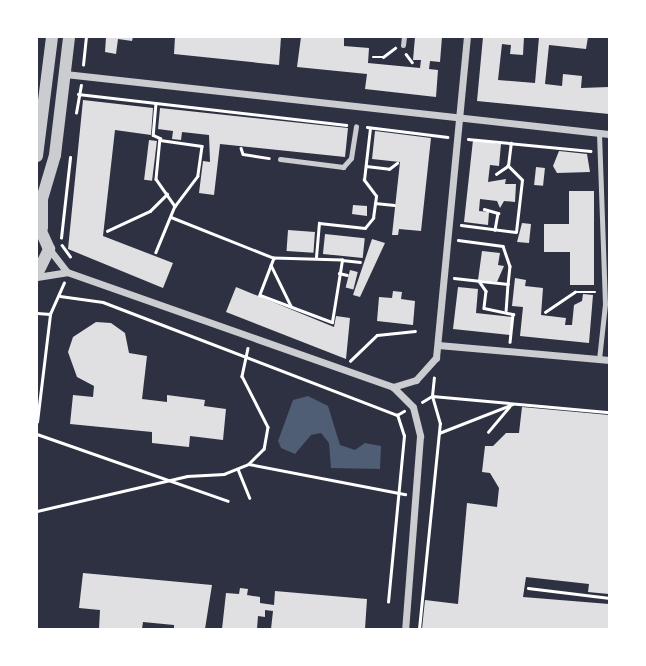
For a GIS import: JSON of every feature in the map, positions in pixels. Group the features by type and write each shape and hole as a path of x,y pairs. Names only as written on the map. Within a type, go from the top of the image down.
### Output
{"street":[{"path":"37,156 52,37"},
{"path":"67,272 49,249 40,225 42,199 55,155 69,37"},
{"path":"393,387 416,380 436,358 467,37"},
{"path":"65,74 609,134"},
{"path":"37,276 49,249"},
{"path":"37,276 67,272 393,387 419,421 405,629"},
{"path":"438,345 609,360"}],"lane":[{"path":"402,45 404,37"},
{"path":"279,159 343,167 351,158 356,126"},
{"path":"599,133 605,293 599,359"}],"path":[{"path":"84,60 86,37"},
{"path":"373,57 383,57 402,45"},
{"path":"74,127 81,86"},
{"path":"78,94 599,152"},
{"path":"156,103 153,135 160,140 202,146 198,176 175,206 156,252"},
{"path":"316,257 319,223 365,228 373,218 376,196 365,180 370,128"},
{"path":"160,140 156,179 175,206"},
{"path":"496,174 508,166 511,143"},
{"path":"241,148 243,154 279,159"},
{"path":"70,253 60,236 71,154"},
{"path":"366,166 389,169 397,163"},
{"path":"449,224 516,232 522,180 508,166"},
{"path":"107,231 150,211 167,194"},
{"path":"375,203 394,205"},
{"path":"484,209 498,213 495,230"},
{"path":"171,217 274,258 303,262 316,257 360,262"},
{"path":"448,238 503,246 510,266 506,310"},
{"path":"274,258 260,295 331,322 342,260"},
{"path":"271,265 291,307"},
{"path":"340,273 347,275"},
{"path":"444,277 508,284"},
{"path":"479,281 486,291 484,308 506,310 513,317 509,351"},
{"path":"37,422 50,314 64,284"},
{"path":"545,312 575,292 605,293"},
{"path":"37,313 50,314"},
{"path":"343,369 377,335 415,331"},
{"path":"37,510 238,469 249,464 264,449 268,427 242,376 250,335"},
{"path":"419,629 439,433 432,396"},
{"path":"439,433 514,404 488,432"},
{"path":"388,602 404,436 397,415"},
{"path":"37,434 228,500"},
{"path":"249,464 415,495"},
{"path":"238,469 250,498"},
{"path":"528,588 609,598"}],"water":[{"path":"308,396 328,406 340,445 355,450 365,443 381,446 380,469 331,468 329,443 321,433 311,435 295,454 281,448 278,441 293,400"}],"building":[{"path":"106,37 133,37 132,41 118,39 116,54 105,52"},
{"path":"175,37 281,37 279,65 174,54"},
{"path":"301,37 344,37 344,46 369,48 368,63 420,68 421,60 413,60 415,37 442,37 440,62 430,61 429,69 438,70 436,97 365,89 367,74 297,67"},
{"path":"483,37 524,37 523,55 510,54 511,45 502,44 498,80 535,83 539,37 588,37 586,49 549,45 545,84 562,86 563,74 582,76 581,88 609,87 609,114 477,101"},
{"path":"83,100 153,108 151,135 115,130 103,236 173,263 163,288 68,249"},
{"path":"160,108 348,128 345,157 220,144 214,195 199,193 203,161 210,162 209,135 182,132 181,140 172,139 173,131 158,129"},
{"path":"375,131 431,138 421,231 399,229 398,235 392,235 400,162 372,159"},
{"path":"149,140 157,141 152,181 144,180"},
{"path":"473,140 501,144 499,166 490,165 488,182 506,179 505,184 516,184 515,202 504,201 500,208 497,201 480,199 479,211 489,212 488,225 464,222"},
{"path":"559,151 587,154 590,172 557,173 553,166"},
{"path":"536,167 545,168 543,186 534,185"},
{"path":"569,191 594,191 594,285 570,285 570,252 544,252 544,224 569,224"},
{"path":"353,205 367,206 367,216 352,214"},
{"path":"522,223 531,224 529,243 517,242"},
{"path":"288,230 315,232 313,253 287,251"},
{"path":"325,234 365,238 363,258 323,254"},
{"path":"372,239 385,243 360,297 353,295"},
{"path":"482,251 500,253 498,265 504,266 497,282 478,280"},
{"path":"350,270 358,272 353,289 346,287"},
{"path":"515,278 526,280 525,286 543,288 541,315 566,318 565,325 572,325 574,305 582,301 583,294 593,295 589,343 520,336 523,307 512,306"},
{"path":"236,287 334,327 336,316 350,318 346,359 226,312"},
{"path":"458,287 478,289 476,313 512,317 510,335 453,329"},
{"path":"393,291 402,292 401,299 415,301 413,325 377,321 379,297 392,298"},
{"path":"96,322 111,323 125,333 129,353 147,356 142,399 167,402 167,395 205,400 204,406 226,409 223,440 190,436 189,447 152,443 152,432 70,424 73,395 93,397 94,386 77,377 68,352 73,337"},
{"path":"522,407 609,415 609,594 588,592 589,584 526,577 523,597 609,604 609,629 422,629 425,600 458,604 467,503 497,507 499,488 490,473 482,472 485,446 493,446 506,433 519,433"},
{"path":"83,573 212,585 205,629 174,629 174,625 143,622 142,629 99,629 100,610 79,608"},
{"path":"240,588 248,589 247,595 260,597 260,603 274,605 275,591 367,599 365,629 271,629 273,611 265,610 265,617 258,616 257,629 222,629 226,593 239,594"}]}
